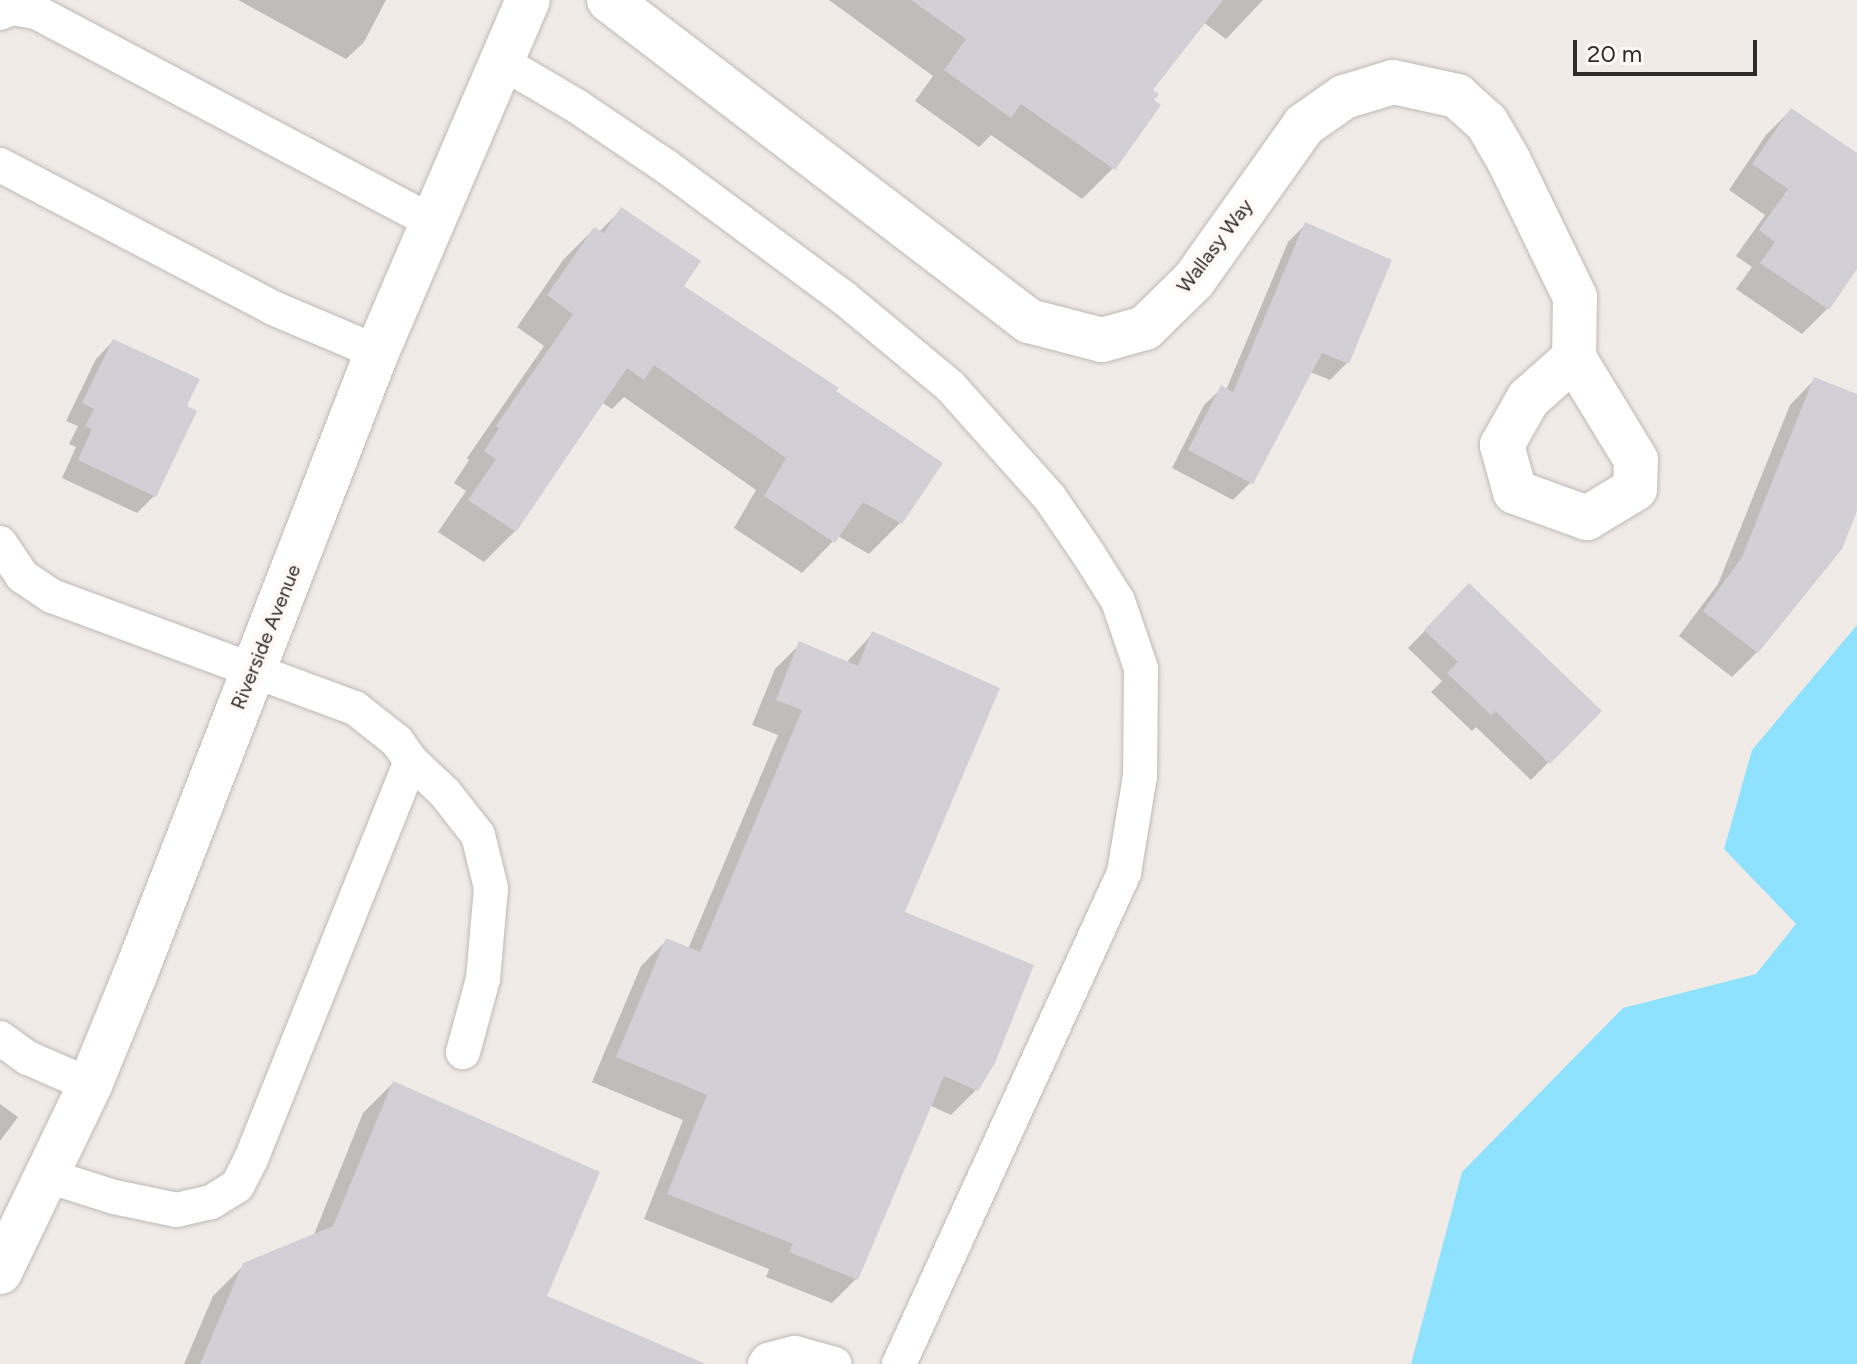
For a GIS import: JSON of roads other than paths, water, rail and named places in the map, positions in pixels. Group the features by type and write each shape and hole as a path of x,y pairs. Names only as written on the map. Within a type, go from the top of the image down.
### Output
{"street":[{"name":"Riverside Avenue","path":"0,1272 90,1085 162,910 377,352 528,0"},
{"name":"Wallasy Way","path":"609,0 1029,321 1102,340 1145,328 1194,280 1304,125 1344,97 1393,82 1457,96 1487,123 1575,297 1574,358"}],"lane":[{"path":"0,13 11,8 36,12 431,221"},
{"path":"500,61 578,107 667,167 844,298 950,386 1050,498 1118,601 1141,668 1140,776 1124,873 899,1364"},
{"path":"0,165 273,308 377,352"},
{"path":"0,543 22,576 52,596 355,708 397,741 411,761 445,793 478,835 491,888 483,979 463,1052"},
{"path":"48,1176 114,1197 177,1210 211,1202 237,1186 251,1159 411,761"},
{"path":"0,1038 28,1058 90,1085"},
{"path":"765,1364 768,1360 795,1353 835,1364"}],"water":[{"path":"1857,625 1857,1364 1411,1364 1462,1172 1623,1008 1756,974 1796,924 1724,849 1752,750"}]}
